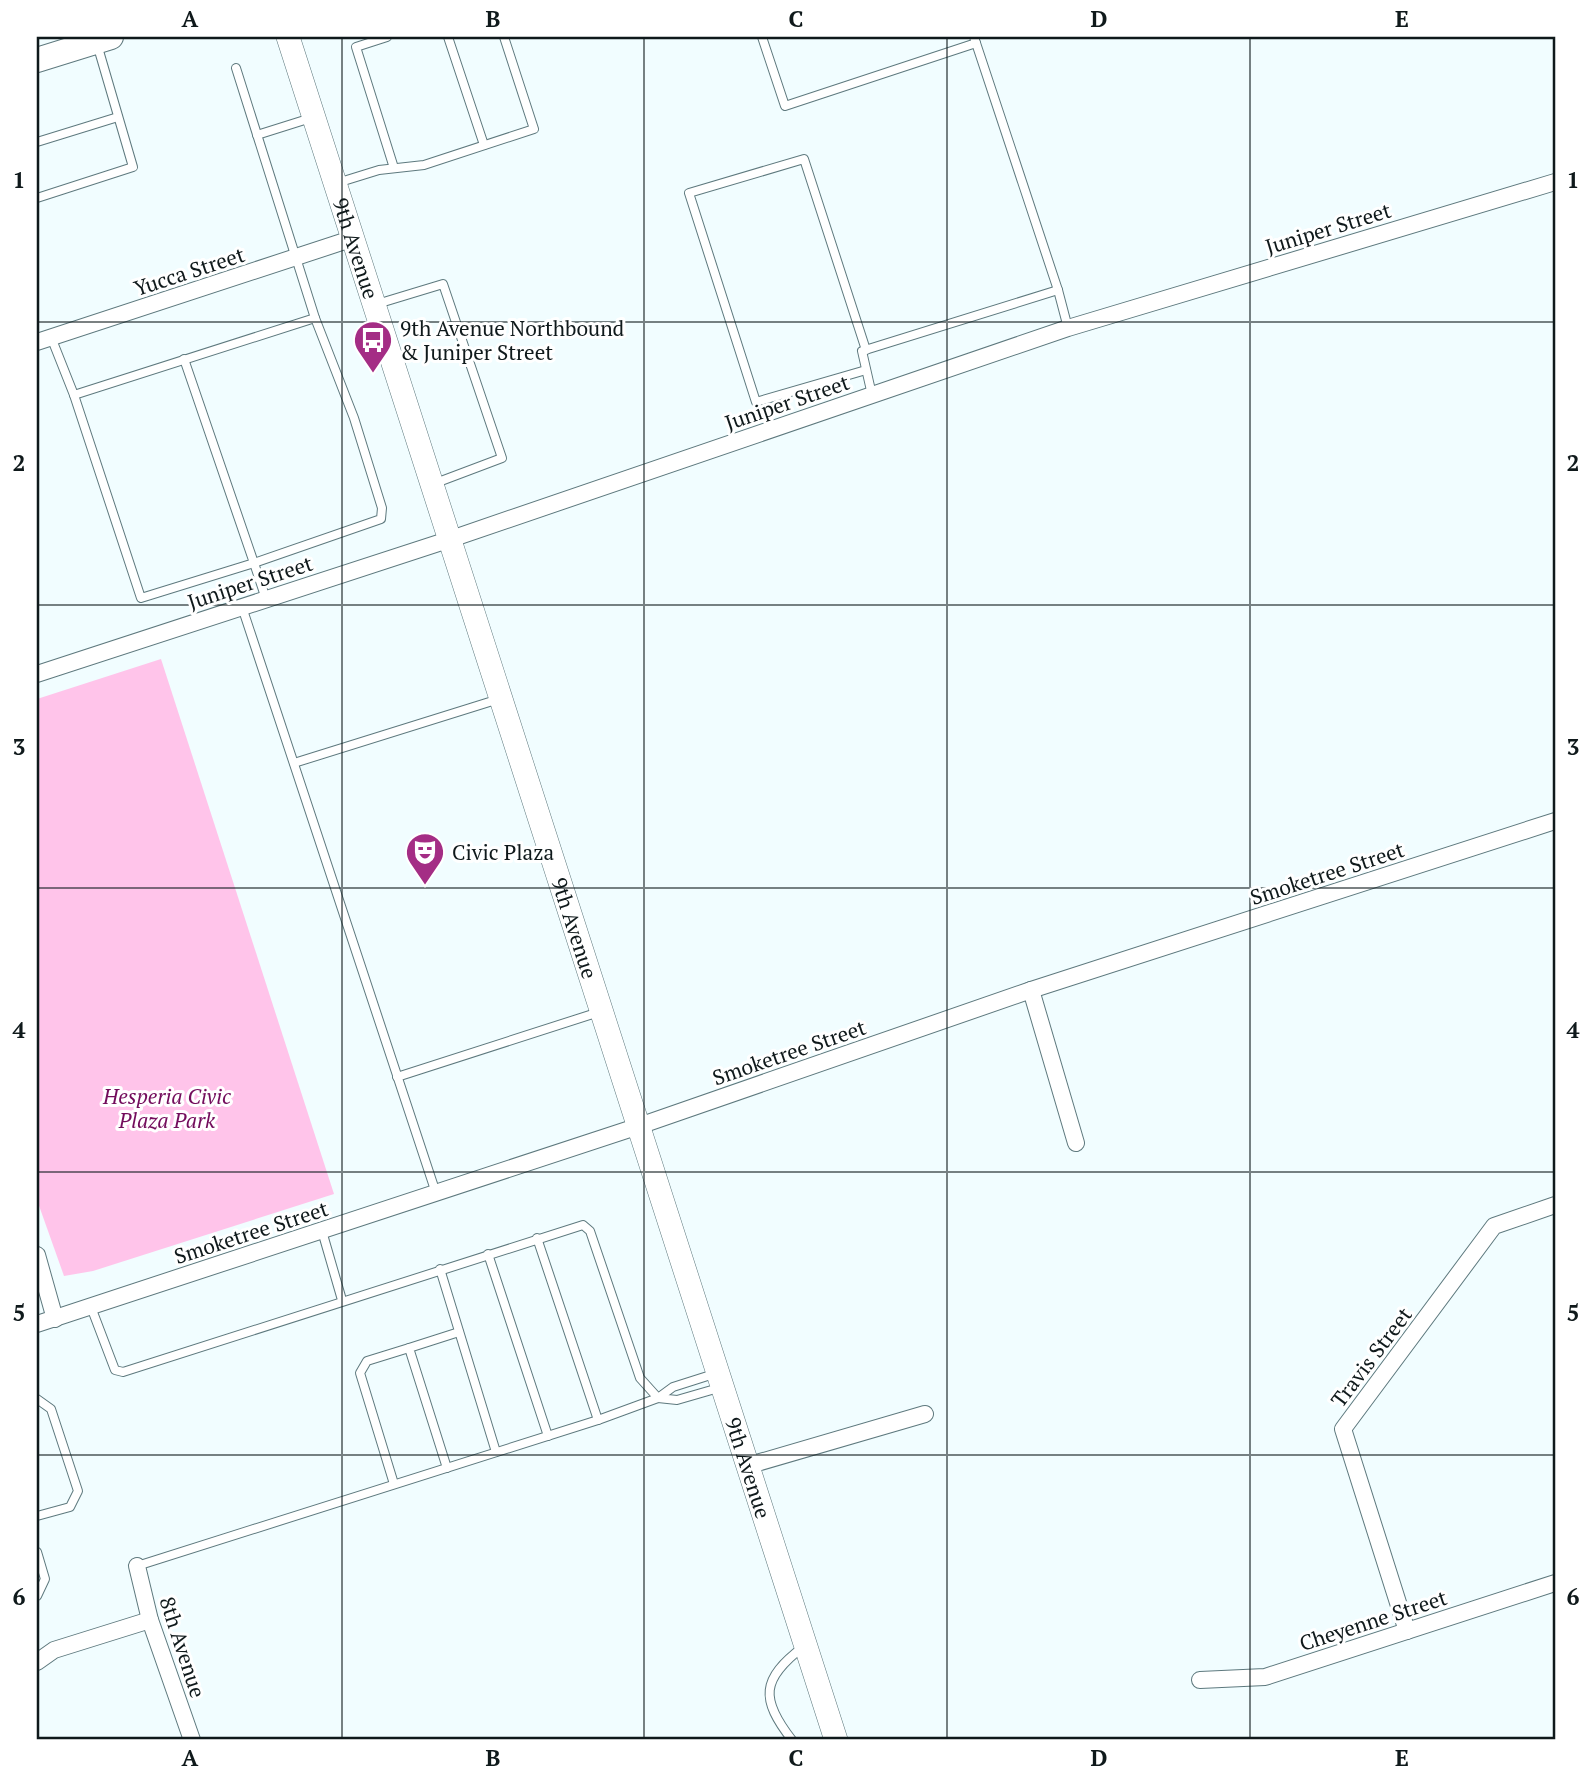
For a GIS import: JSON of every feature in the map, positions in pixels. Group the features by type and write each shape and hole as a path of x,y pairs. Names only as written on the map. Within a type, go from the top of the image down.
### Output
{"main road":[{"path":"37,60 104,39"}],"street":[{"name":"9th Avenue","path":"288,37 750,1465 833,1739"},
{"name":"Juniper Street","path":"37,674 451,539 1069,328 1555,182"},
{"name":"Yucca Street","path":"44,339 354,238"},
{"name":"Smoketree Street","path":"37,1324 639,1126 1031,990 1555,821"},
{"path":"1031,990 1076,1143"},
{"name":"Travis Street","path":"1407,1631 1343,1429 1494,1226 1555,1205"},
{"path":"37,1255 55,1319"},
{"path":"750,1465 925,1414"},
{"name":"8th Avenue","path":"137,1566 150,1620 191,1740"},
{"name":"Cheyenne Street","path":"1200,1680 1265,1677 1555,1583"},
{"path":"37,1662 54,1650 150,1620"}],"lane":[{"path":"387,37 356,47 394,168"},
{"path":"448,37 484,145"},
{"path":"336,183 394,168 424,165 534,129 504,37"},
{"path":"762,37 785,106 975,40 1069,328"},
{"path":"37,198 133,167 118,117 104,39"},
{"path":"44,339 74,395 141,598 381,519 382,508 354,418 315,317 236,68"},
{"path":"37,142 118,117"},
{"path":"257,135 314,117"},
{"path":"866,350 804,159 689,193 756,402 866,370"},
{"path":"375,305 443,284 502,458 433,484"},
{"path":"872,395 862,351 1058,290"},
{"path":"74,395 315,317"},
{"path":"184,359 265,600"},
{"path":"242,607 436,1193"},
{"path":"294,763 502,698"},
{"path":"397,1077 602,1011"},
{"path":"91,1307 115,1370 123,1372 583,1225 590,1231 640,1378 658,1398 677,1400 722,1379"},
{"path":"322,1231 342,1300"},
{"path":"537,1238 598,1420"},
{"path":"488,1254 548,1436"},
{"path":"440,1269 496,1452"},
{"path":"394,1484 360,1373 367,1361 459,1332"},
{"path":"409,1348 447,1468"},
{"path":"137,1566 598,1420 658,1398 673,1387 722,1379"},
{"path":"37,1399 51,1409 78,1491 70,1507 37,1516"},
{"path":"37,1552 45,1579 37,1596"},
{"path":"792,1740 775,1718 767,1697 772,1677 783,1663 806,1645"}],"green space":[{"name":"Hesperia Civic Plaza Park","path":"161,659 334,1194 93,1271 64,1276 37,1200 37,699"}],"place":[{"name":"9th Avenue Northbound & Juniper Street","path":"373,374"},
{"name":"Civic Plaza","path":"425,886"}]}
